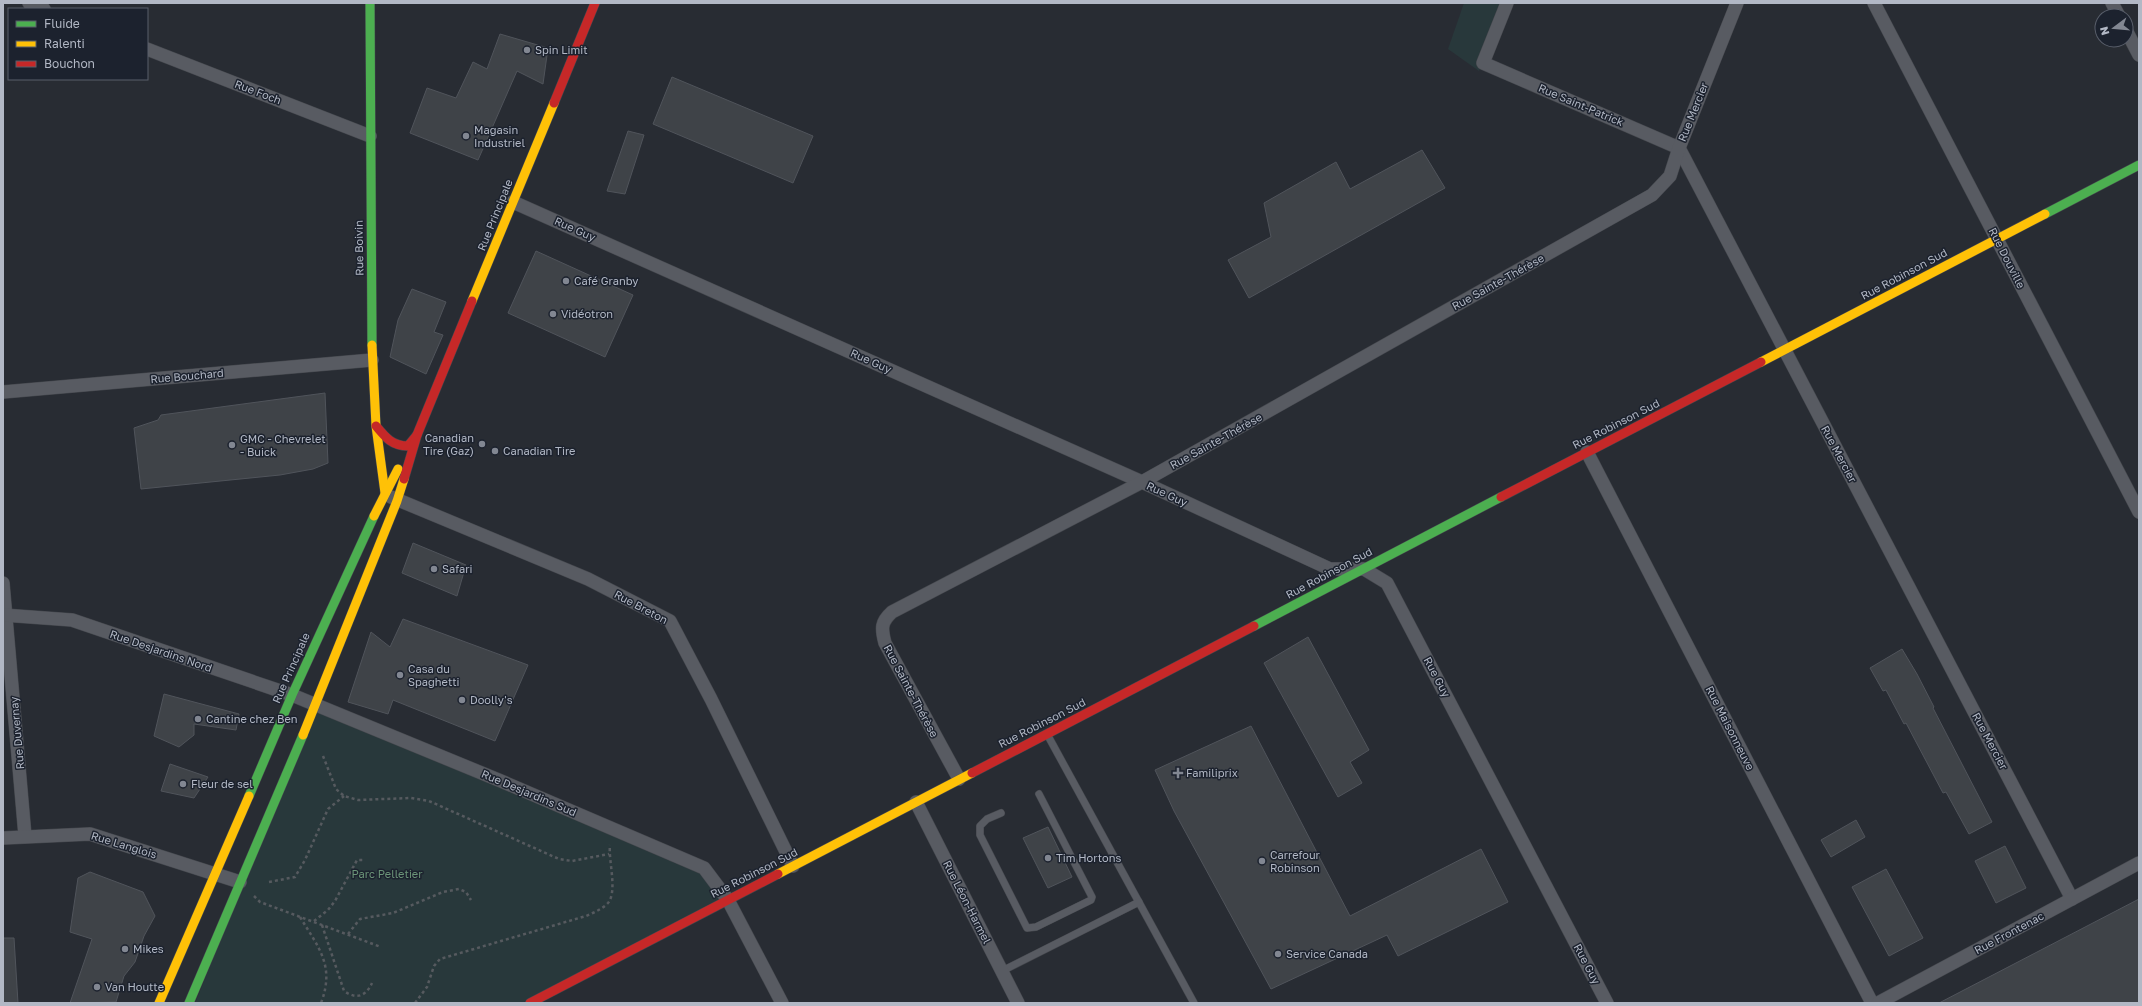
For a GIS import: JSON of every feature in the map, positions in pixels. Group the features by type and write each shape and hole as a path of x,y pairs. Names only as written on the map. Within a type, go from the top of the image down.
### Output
{"street":[{"path":"29,3 42,8"},
{"name":"Rue Boivin","path":"370,3 372,360 376,426 384,492"},
{"name":"Rue Principale","path":"189,1003 316,704 367,572 397,501 417,435 595,3"},
{"name":"Rue Saint-Patrick","path":"1507,3 1483,63 1679,148"},
{"name":"Rue Mercier","path":"1737,3 1679,148 2072,899"},
{"name":"Rue Douville","path":"1874,3 2139,512"},
{"path":"2134,45 2139,55"},
{"name":"Rue Foch","path":"148,49 370,136"},
{"name":"Rue Sainte-Thérèse","path":"959,779 885,642 882,630 883,620 892,612 1142,482 1652,195 1670,176 1679,148"},
{"name":"Rue Robinson Sud","path":"530,1003 545,999 728,900 959,779 2139,165"},
{"name":"Rue Guy","path":"514,202 1142,482 1330,569 1364,569 1388,583 1607,1003"},
{"name":"Rue Bouchard","path":"3,392 372,360"},
{"path":"376,426 389,442 398,446 408,446 417,435"},
{"name":"Rue Principale","path":"159,1003 292,695 384,492 417,435"},
{"name":"Rue Maisonneuve","path":"1587,452 1872,1003"},
{"name":"Rue Breton","path":"384,492 397,501 588,580 670,621 711,699 793,866"},
{"name":"Rue Duvernay","path":"3,583 25,836"},
{"name":"Rue Desjardins Nord","path":"5,615 72,620 316,704"},
{"name":"Rue Desjardins Sud","path":"316,704 704,868 728,900 782,1003"},
{"name":"Rue Léon-Harmel","path":"916,802 1018,1003"},
{"name":"Rue Langlois","path":"3,838 90,834 240,882"},
{"name":"Rue Frontenac","path":"1878,1003 2139,863"}],"lane":[{"path":"1047,734 1194,1003"},
{"path":"1001,813 988,819 980,826 980,834 1027,928 1036,928 1091,900 1092,897 1039,794"},
{"path":"1002,971 1139,902"}],"path":[{"path":"323,756 336,789 344,796 358,800 411,798 429,801 559,859 572,861 609,854 613,893 607,905 586,916 440,959 434,966 427,987 414,1003"},
{"path":"269,882 295,877 305,860 328,809 344,796"},
{"path":"314,921 328,910 335,901 357,860 364,860"},
{"path":"240,882 260,902 381,947"},
{"path":"348,934 360,919 393,913 443,892 459,889 466,892 471,900"},
{"path":"299,916 322,952 326,964 325,992 321,1003"},
{"path":"322,925 344,991 350,995 363,995 372,983"}],"green space":[{"path":"1464,3 1507,3 1479,71 1448,49"},
{"name":"Parc Pelletier","path":"316,704 704,868 728,900 522,1003 195,1003"}],"building":[{"path":"500,34 548,48 543,84 517,71 478,160 410,133 427,88 456,98 473,62 487,69"},
{"path":"672,77 813,136 793,183 653,124"},
{"path":"628,131 644,135 625,194 607,191"},
{"path":"1422,150 1445,188 1249,298 1228,260 1271,237 1264,203 1336,162 1350,189"},
{"path":"536,251 633,295 605,357 508,313"},
{"path":"412,289 446,302 434,332 443,335 426,374 390,357 398,320"},
{"name":"GMC - Chevrelet - Buick","path":"325,393 328,463 313,469 280,475 141,489 134,428 158,420 161,415"},
{"name":"Safari","path":"413,543 466,565 457,596 402,573"},
{"path":"403,619 528,665 495,741 393,700 388,714 348,702 371,632 390,647"},
{"path":"1308,637 1369,750 1350,762 1362,783 1338,797 1264,663"},
{"path":"1902,649 1917,674 1992,822 1969,834 1946,792 1943,793 1906,723 1904,724 1886,690 1883,691 1870,668"},
{"name":"Cantine chez Ben","path":"164,694 239,714 236,730 194,724 194,735 179,747 154,736"},
{"name":"Carrefour Robinson","path":"1251,726 1350,916 1481,849 1508,902 1398,956 1387,935 1271,989 1174,811 1155,770"},
{"name":"Fleur de sel","path":"170,764 208,777 194,798 161,791"},
{"path":"1856,820 1865,837 1831,857 1821,840"},
{"name":"Tim Hortons","path":"1048,827 1072,877 1048,888 1023,838"},
{"path":"2005,846 2026,888 1996,903 1975,861"},
{"path":"1886,869 1923,938 1889,956 1852,887"},
{"path":"90,872 143,892 155,916 144,936 135,962 124,976 116,1002 70,1003 92,939 70,932 78,878"},
{"path":"2139,899 2139,1003 1939,1003"},
{"path":"3,938 14,938 18,1003 3,1003"}],"traffic: fast":[{"path":"370,3 372,345"},
{"path":"2045,214 2139,165"},
{"path":"1254,626 1501,497"},
{"path":"249,796 292,695 374,516"},
{"path":"189,1003 303,735"}],"traffic: slow":[{"path":"472,301 554,103"},
{"path":"1761,362 2045,214"},
{"path":"372,345 376,426 385,493"},
{"path":"374,516 398,469"},
{"path":"303,735 397,501 404,479"},
{"path":"778,874 972,773"},
{"path":"159,1003 249,796"}],"traffic: jam":[{"path":"554,103 595,3"},
{"path":"404,479 417,435 472,301"},
{"path":"1501,497 1761,362"},
{"path":"376,426 389,440 402,446 408,446 417,435"},
{"path":"972,773 1254,626"},
{"path":"530,1003 778,874"}],"place":[{"name":"Spin Limit","path":"527,50"},
{"name":"Magasin Industriel","path":"466,136"},
{"name":"Café Granby","path":"566,281"},
{"name":"Vidéotron","path":"553,314"},
{"name":"Canadian Tire (Gaz)","path":"482,444"},
{"name":"GMC - Chevrelet - Buick","path":"232,445"},
{"name":"Canadian Tire","path":"495,451"},
{"name":"Safari","path":"434,569"},
{"name":"Casa du Spaghetti","path":"400,675"},
{"name":"Doolly's","path":"462,700"},
{"name":"Cantine chez Ben","path":"198,719"},
{"name":"Familiprix","path":"1178,773"},
{"name":"Fleur de sel","path":"183,784"},
{"name":"Tim Hortons","path":"1048,858"},
{"name":"Carrefour Robinson","path":"1262,861"},
{"name":"Mikes","path":"125,949"},
{"name":"Service Canada","path":"1278,954"},
{"name":"Van Houtte","path":"97,987"}]}
